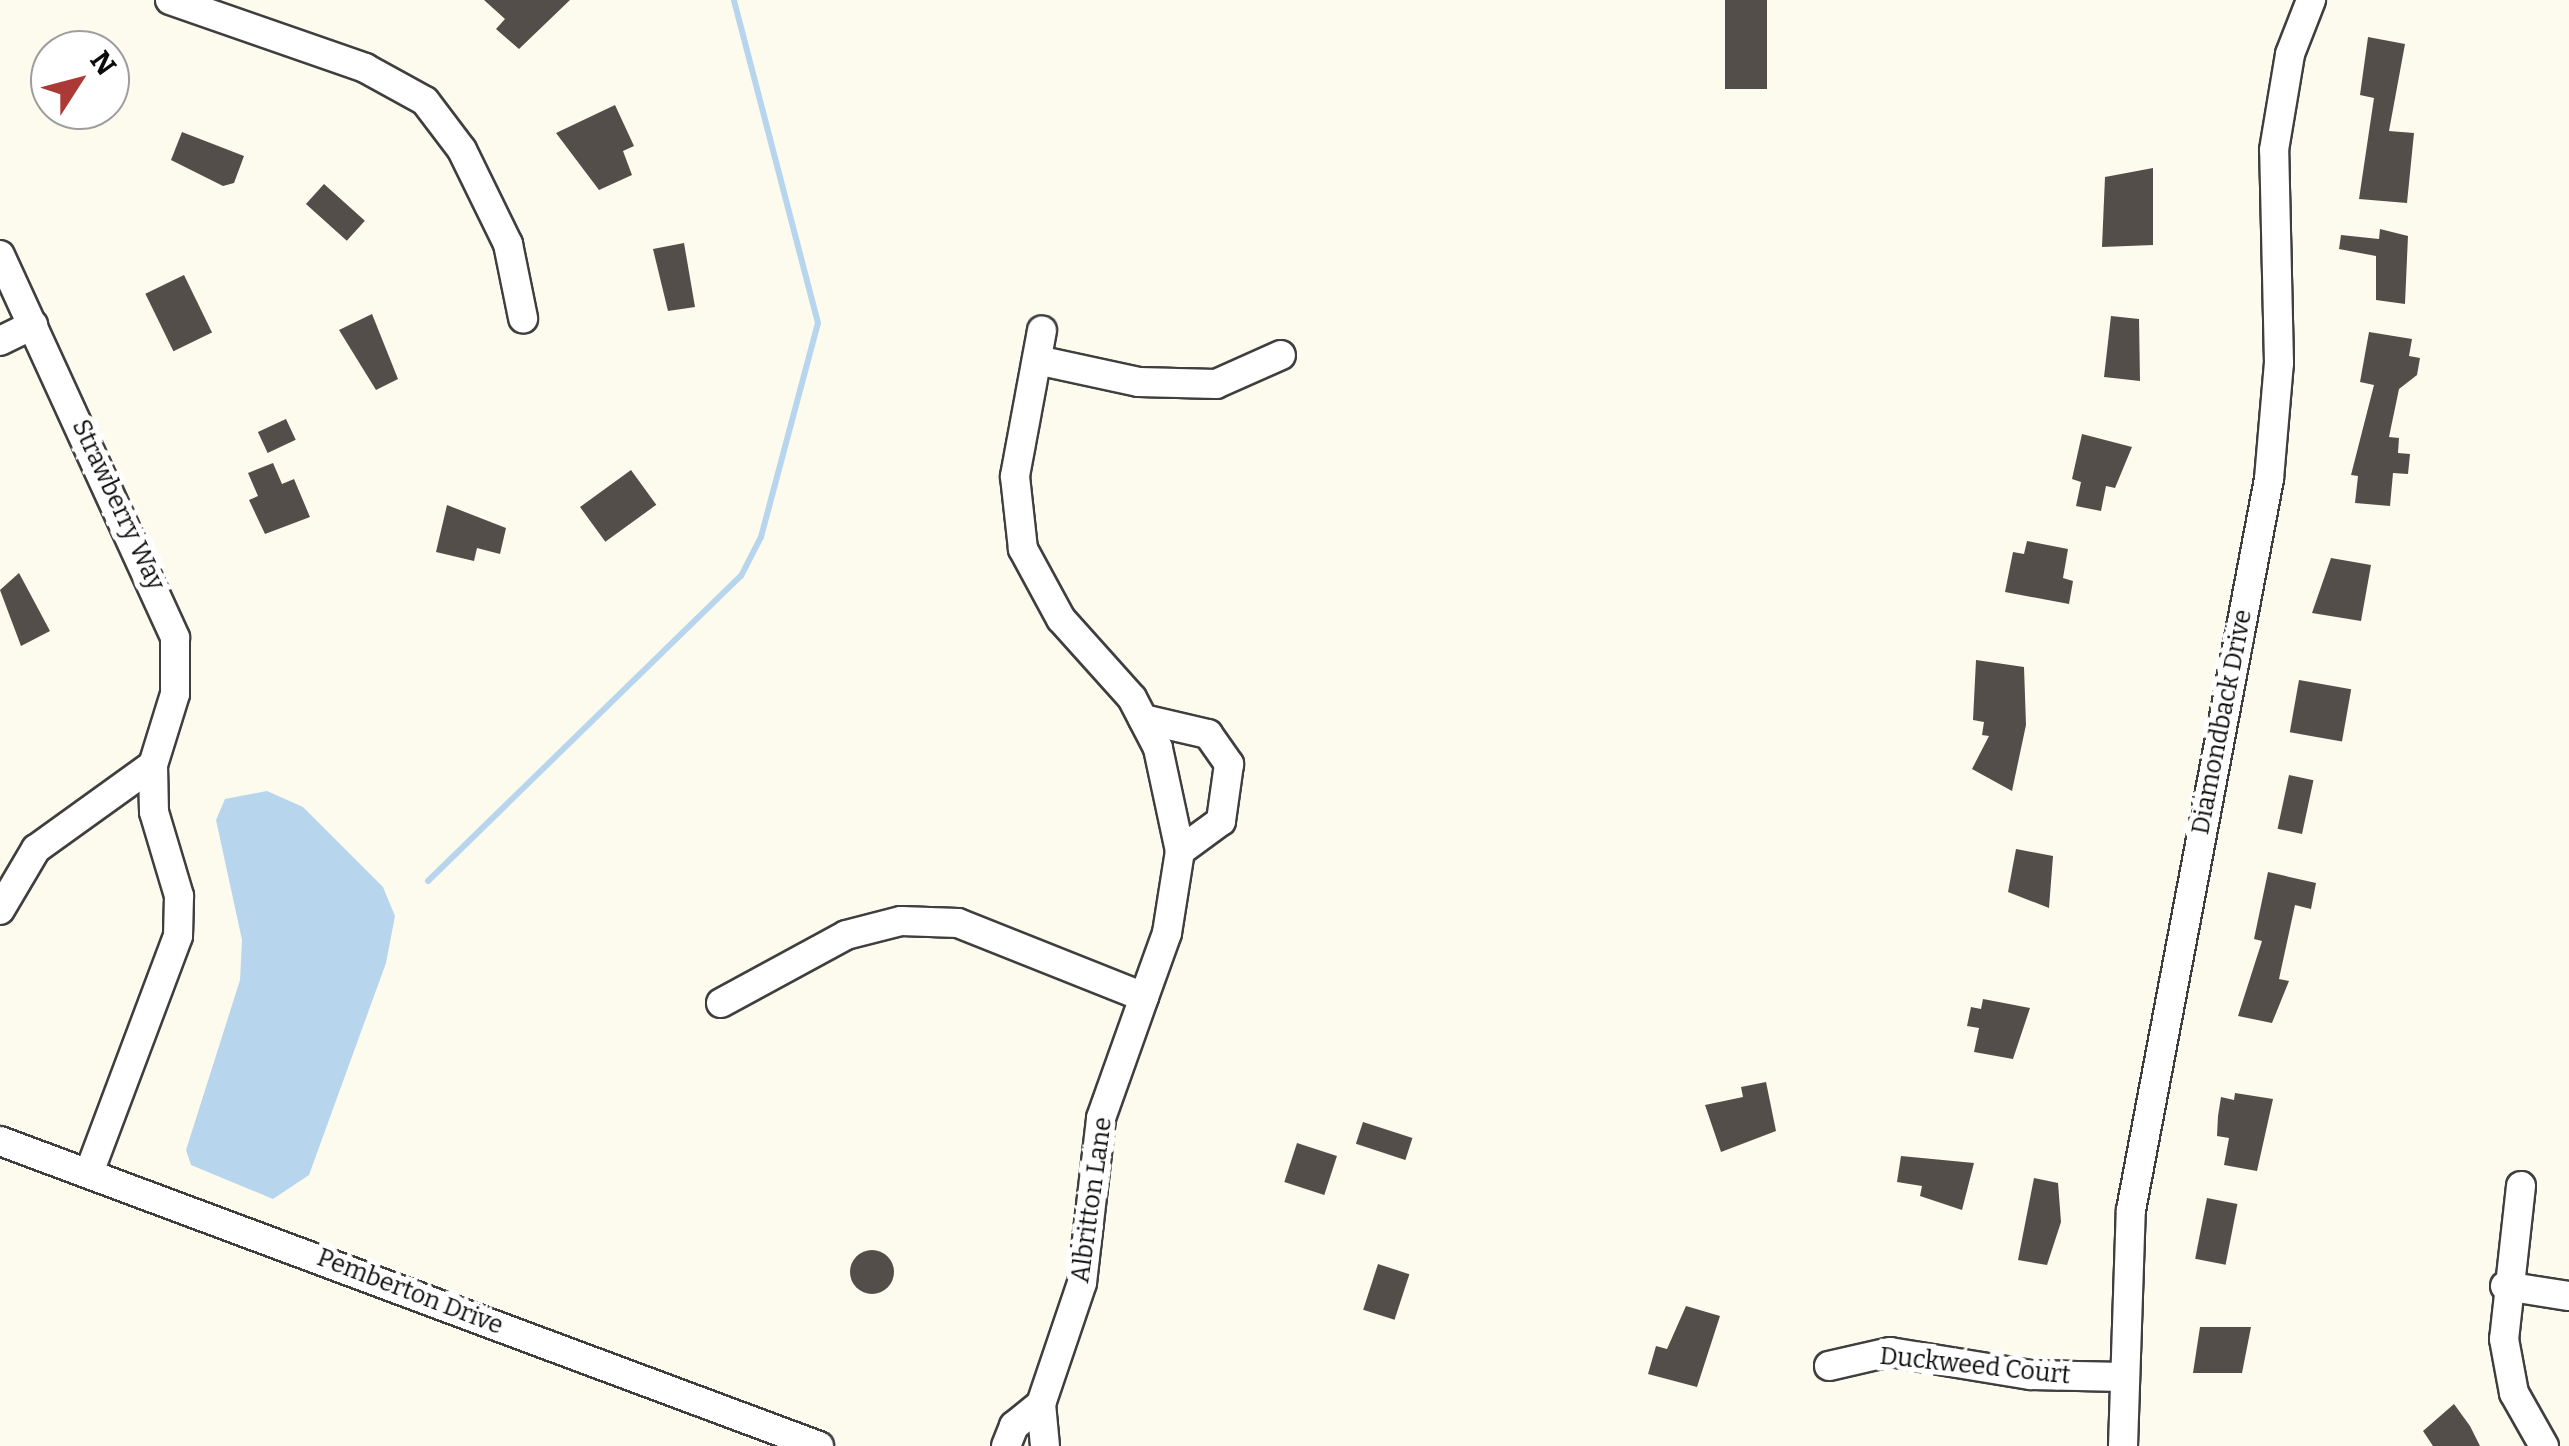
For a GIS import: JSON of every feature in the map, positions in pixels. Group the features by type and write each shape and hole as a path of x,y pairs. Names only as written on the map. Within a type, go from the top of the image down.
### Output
{"street":[{"path":"170,0 365,68 425,101 457,140 508,244 524,318"},
{"name":"Diamondback Drive","path":"2123,1446 2132,1210 2273,450 2280,363 2274,150 2286,70 2312,0"},
{"name":"Strawberry Way","path":"0,255 175,638 176,694 153,765 154,812 179,896 178,936 89,1173"},
{"path":"0,341 34,325"},
{"path":"1042,330 1014,476 1023,549 1062,619 1143,719 1158,748 1180,852 1222,821 1229,764 1208,734 1143,719"},
{"path":"1037,360 1140,382 1216,384 1281,355"},
{"path":"0,910 36,849 153,765"},
{"name":"Albritton Lane","path":"1041,1404 1082,1283 1101,1118 1167,932 1180,852"},
{"path":"721,1003 846,936 901,920 958,922 1144,997"},
{"name":"Pemberton Drive","path":"0,1141 819,1446"},
{"path":"2521,1186 2505,1286 2514,1393 2544,1446"},
{"path":"2505,1286 2569,1296"},
{"name":"Duckweed Court","path":"1829,1366 1890,1352 2042,1376 2124,1377"},
{"path":"1006,1446 1014,1426 1041,1404 1050,1432 1044,1446"}],"water":[{"path":"267,791 303,807 383,887 395,916 386,963 309,1175 273,1199 191,1165 186,1150 240,980 242,940 216,820 225,799"}],"building":[{"path":"484,0 570,0 519,49 496,29 505,19"},
{"path":"1725,0 1767,0 1767,89 1725,89"},
{"path":"2368,37 2405,44 2389,131 2414,133 2407,203 2359,199 2374,98 2360,95"},
{"path":"615,105 634,146 623,151 632,175 599,190 556,133"},
{"path":"182,132 244,156 234,183 223,186 171,160"},
{"path":"2153,168 2153,245 2102,247 2105,177"},
{"path":"324,184 365,221 347,241 306,204"},
{"path":"2380,229 2408,236 2405,304 2376,300 2376,256 2339,249 2341,235 2379,239"},
{"path":"684,243 695,307 668,311 653,249"},
{"path":"184,275 212,333 173,351 145,294"},
{"path":"372,314 398,379 376,390 339,330"},
{"path":"2111,316 2139,319 2140,381 2104,377"},
{"path":"2369,332 2412,339 2409,356 2420,358 2417,375 2399,389 2389,437 2399,438 2398,453 2410,454 2408,474 2393,473 2390,506 2355,503 2358,476 2351,475 2374,385 2360,382"},
{"path":"286,419 296,440 268,453 258,432"},
{"path":"2082,434 2132,447 2115,488 2106,486 2101,511 2076,506 2081,482 2072,479"},
{"path":"273,463 282,484 294,479 310,517 265,534 249,500 258,496 248,473"},
{"path":"631,470 656,505 605,542 580,507"},
{"path":"447,505 506,528 500,554 477,548 474,561 436,552"},
{"path":"2027,541 2068,549 2063,578 2073,581 2069,604 2005,592 2013,552 2024,554"},
{"path":"2331,558 2371,565 2361,621 2312,613"},
{"path":"19,573 50,631 21,646 0,590"},
{"path":"1976,660 2024,667 2026,725 2012,791 1972,769 1989,736 1982,735 1984,722 1973,720"},
{"path":"2299,680 2351,689 2342,741 2290,732"},
{"path":"2289,775 2313,780 2302,834 2278,829"},
{"path":"2016,849 2053,856 2049,908 2008,892"},
{"path":"2268,872 2316,883 2311,909 2295,905 2279,979 2289,981 2272,1023 2238,1016 2262,941 2254,939"},
{"path":"1983,999 2030,1008 2013,1059 1974,1052 1979,1028 1967,1026 1971,1007 1981,1009"},
{"path":"1766,1082 1776,1131 1721,1152 1705,1105 1743,1097 1741,1087"},
{"path":"2235,1093 2273,1099 2257,1171 2224,1165 2229,1138 2217,1136 2218,1116 2221,1097 2234,1100"},
{"path":"1363,1122 1412,1138 1405,1160 1356,1144"},
{"path":"1297,1143 1337,1156 1324,1195 1284,1182"},
{"path":"1901,1156 1974,1163 1962,1210 1920,1196 1922,1186 1897,1182"},
{"path":"2034,1178 2058,1183 2061,1222 2047,1265 2018,1260"},
{"path":"2207,1198 2237,1204 2226,1265 2195,1259"},
{"path":"872,1250 888,1256 894,1272 888,1288 872,1294 856,1288 850,1272 856,1256"},
{"path":"1378,1264 1409,1274 1395,1320 1363,1310"},
{"path":"1686,1306 1720,1316 1697,1387 1648,1374 1656,1346 1667,1349"},
{"path":"2200,1327 2251,1327 2242,1373 2193,1373"},
{"path":"2454,1404 2480,1446 2433,1446 2423,1431"}],"waterway":[{"path":"428,881 741,576 761,537 818,323 734,0"}]}
